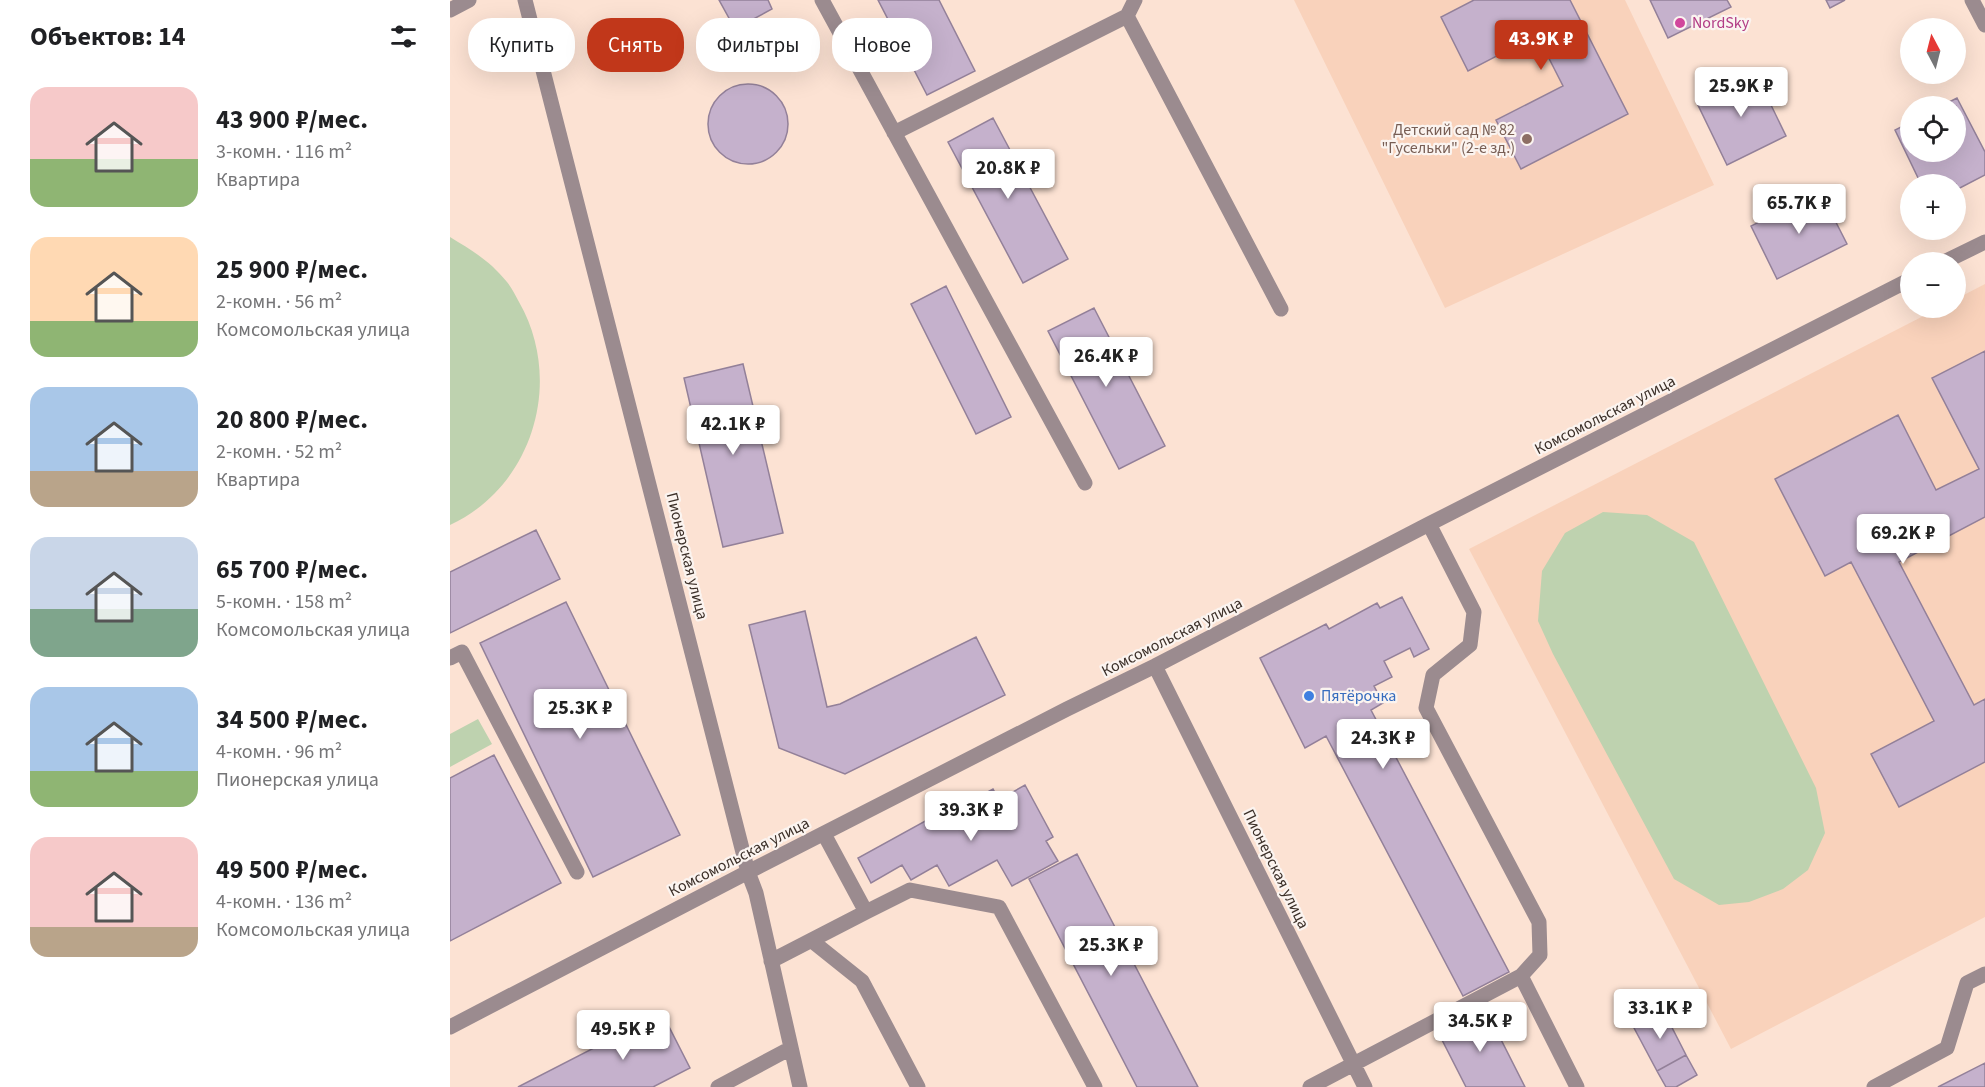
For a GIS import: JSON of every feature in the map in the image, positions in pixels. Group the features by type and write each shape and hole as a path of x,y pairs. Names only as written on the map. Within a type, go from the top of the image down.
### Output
{"street":[{"path":"450,10 469,0"},
{"name":"Пионерская улица","path":"525,0 748,872 756,894 800,1087"},
{"path":"822,0 1084,483"},
{"path":"894,133 1126,16 1135,0"},
{"path":"1972,0 1985,25"},
{"path":"1126,16 1281,309"},
{"path":"1964,252 1985,242"},
{"name":"Комсомольская улица","path":"450,1027 748,872 1900,285"},
{"path":"1310,1087 1521,976 1540,954 1539,922 1426,708 1433,675 1470,645 1474,612 1429,524"},
{"path":"450,658 462,652 577,872"},
{"name":"Пионерская улица","path":"1155,666 1365,1087"},
{"path":"824,834 866,912"},
{"path":"771,961 910,890 999,907 1095,1087"},
{"path":"812,941 862,981 918,1087"},
{"path":"1874,1087 1947,1048 1967,983 1985,974"},
{"path":"1521,976 1578,1087"},
{"path":"718,1087 791,1048"}],"shaded area":[{"name":"Детский сад № 82 \"Гусельки\" (2-е зд.)","path":"1294,0 1625,0 1714,185 1445,308"},
{"path":"1985,284 1985,917 1731,1049 1469,549 1919,318 1966,318 1966,294"}],"green space":[{"path":"450,237 488,262 509,284 532,332 539,364 539,397 533,428 521,458 503,485 479,507 450,525"},
{"path":"1603,512 1647,515 1694,542 1816,788 1825,833 1808,870 1783,889 1749,902 1719,905 1674,879 1553,654 1538,621 1542,571 1565,533"},
{"path":"478,719 492,744 450,767 450,734"}],"building":[{"path":"719,0 768,0 772,9 755,18 729,18"},
{"path":"878,0 939,0 975,71 927,95 915,72 932,72 932,18 887,18"},
{"path":"1474,0 1570,0 1628,114 1521,169 1496,120 1563,86 1537,35 1468,71 1441,17"},
{"name":"NordSky","path":"1650,0 1727,0 1731,7 1668,38"},
{"path":"1826,0 1845,0 1830,8"},
{"path":"1755,72 1786,136 1727,165 1696,101"},
{"path":"748,84 763,87 776,96 785,109 788,124 785,139 776,152 763,161 748,164 733,161 720,152 711,139 708,124 711,109 720,96 733,87"},
{"path":"1966,115 1985,152 1985,175 1966,185 1966,174 1916,174 1910,162 1966,162"},
{"path":"993,118 1068,259 1023,283 948,142"},
{"path":"1900,128 1900,140 1895,130"},
{"path":"1820,191 1847,244 1777,279 1751,226"},
{"path":"946,286 1011,417 976,434 911,304"},
{"path":"1094,308 1165,446 1119,469 1048,331"},
{"path":"1985,351 1985,517 1899,562 1974,705 1985,699 1985,762 1899,807 1871,754 1934,721 1851,562 1825,576 1775,479 1898,415 1936,490 1979,469 1932,378"},
{"path":"743,364 783,533 723,547 684,378"},
{"path":"536,530 560,579 450,633 450,572"},
{"path":"1402,597 1429,649 1414,657 1410,648 1384,661 1392,677 1374,686 1383,703 1371,710 1509,972 1463,996 1326,736 1305,748 1260,658 1326,624 1329,629 1377,603 1380,608"},
{"path":"566,602 680,835 593,877 480,643"},
{"path":"805,611 827,707 840,704 976,637 1005,695 845,774 779,748 749,625"},
{"path":"494,755 561,883 450,941 450,778"},
{"path":"1025,785 1053,837 1046,841 1058,861 1012,886 997,860 949,886 937,865 911,880 902,865 871,883 858,858 938,814 940,818 993,789 999,800"},
{"path":"1077,854 1198,1087 1137,1087 1029,879"},
{"path":"1485,1008 1525,1087 1466,1087 1438,1032"},
{"path":"1663,1010 1686,1055 1657,1071 1633,1026"},
{"path":"662,1013 690,1068 653,1087 518,1087"},
{"path":"1686,1055 1697,1075 1676,1087 1666,1087 1657,1071"},
{"path":"1985,1063 1985,1087 1938,1087"}],"place":[{"name":"NordSky","path":"1680,23"},
{"name":"Детский сад № 82 \"Гусельки\" (2-е зд.)","path":"1527,139"},
{"name":"Пятёрочка","path":"1309,696"}]}
